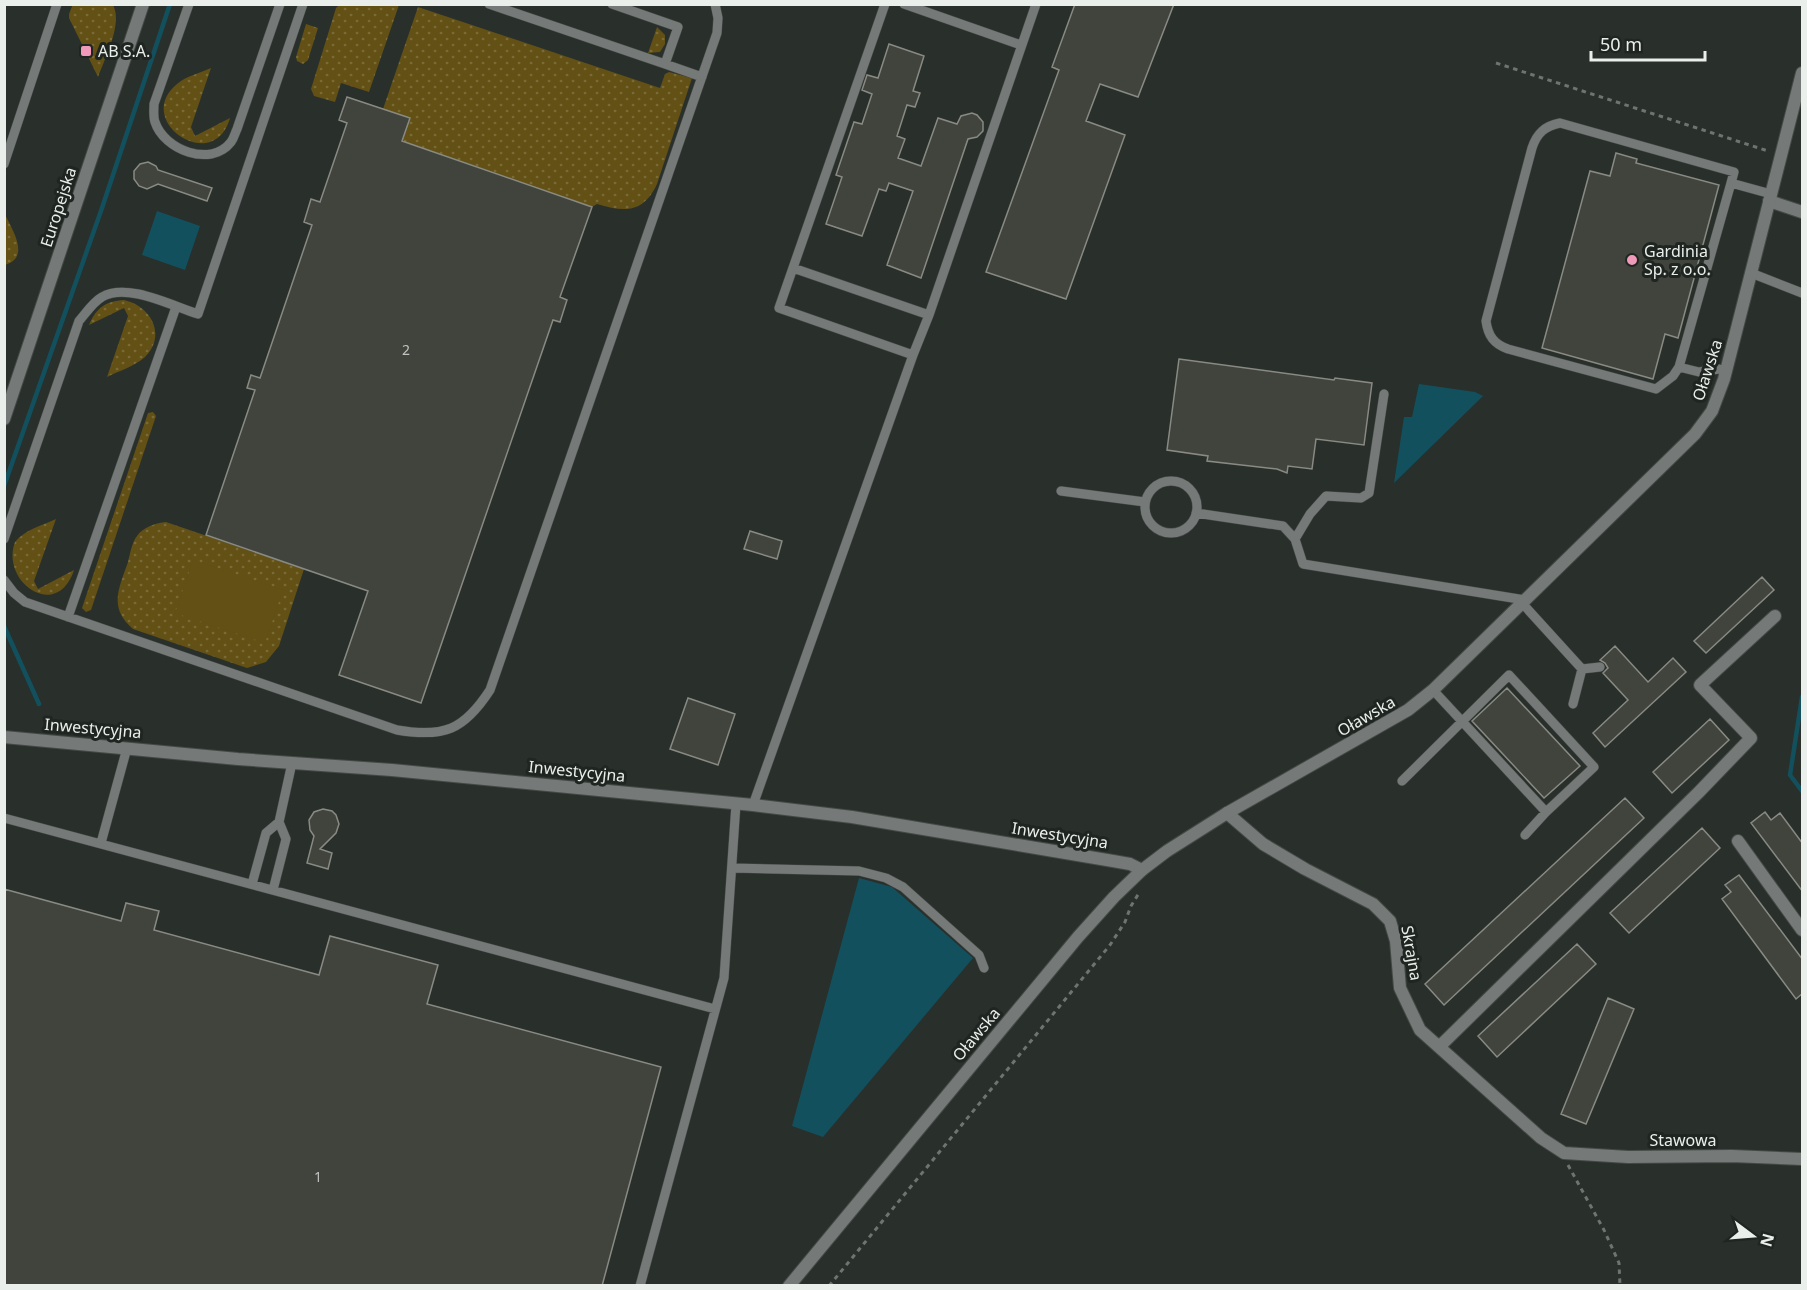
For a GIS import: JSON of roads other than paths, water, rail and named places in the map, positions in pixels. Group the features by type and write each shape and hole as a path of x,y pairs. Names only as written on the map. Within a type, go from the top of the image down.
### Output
{"street":[{"name":"Europejska","path":"4,419 143,4"},
{"name":"Oławska","path":"789,1286 1078,938 1114,897 1142,870 1167,851 1227,813 1408,710 1434,690 1695,434 1712,411 1726,371 1803,73"},
{"path":"1770,197 1803,212"},
{"path":"1439,1047 1751,738 1700,685 1775,616"},
{"name":"Inwestycyjna","path":"4,737 392,770 852,817 1130,864 1142,870"},
{"name":"Skrajna","path":"1227,813 1263,844 1305,869 1373,904 1390,921 1396,941 1400,988 1420,1030 1541,1138 1564,1153"},
{"path":"1738,841 1803,930"},
{"name":"Stawowa","path":"1564,1153 1628,1157 1732,1156 1803,1159"}],"lane":[{"path":"4,164 8,139 24,106 47,35 57,19 57,4"},
{"path":"189,4 154,104 154,120 160,133 171,145 185,152 201,154 217,151 231,143 280,4"},
{"path":"4,539 84,315 101,297 118,292 134,292 198,314 303,4"},
{"path":"489,4 702,77"},
{"path":"612,4 678,27 665,64"},
{"path":"4,580 25,602 396,730 419,734 441,732 462,723 478,709 490,690 717,33 718,18 715,4"},
{"path":"885,4 779,309 913,355"},
{"path":"904,4 1021,45"},
{"path":"753,806 929,315 1036,4"},
{"path":"35,31 47,35"},
{"path":"23,68 35,71"},
{"path":"12,102 24,106"},
{"path":"1560,123 1734,172 1679,367 1673,376 1656,389 1508,349 1492,339 1486,321 1536,138 1550,125 1560,123"},
{"path":"1731,183 1770,197"},
{"path":"793,268 929,315"},
{"path":"1751,273 1803,293"},
{"path":"68,617 176,307"},
{"path":"1679,367 1700,372 1719,369 1726,371"},
{"path":"1295,538 1310,514 1326,496 1361,498 1369,493 1384,394"},
{"path":"1176,482 1191,490 1197,505 1196,513 1186,528 1169,533 1153,527 1145,511 1145,502 1148,494 1160,483 1176,482"},
{"path":"1061,491 1145,502"},
{"path":"1196,513 1283,526 1295,538 1303,564 1524,602 1582,669"},
{"path":"1582,669 1599,667"},
{"path":"1573,704 1582,669"},
{"path":"1402,781 1461,720 1509,675 1594,767 1525,835"},
{"path":"1434,690 1546,812"},
{"path":"101,843 127,748"},
{"path":"273,890 286,839 279,822 292,763"},
{"path":"640,1286 724,978 736,804"},
{"path":"4,818 716,1009"},
{"path":"252,884 266,833 279,822"},
{"path":"732,868 859,871 886,878 903,887 979,955 984,968"}],"water":[{"path":"157,211 200,226 185,270 142,255"},
{"path":"1419,384 1475,392 1483,396 1394,483 1404,417 1412,417"},
{"path":"859,878 892,887 973,958 823,1137 792,1126"}],"waterway":[{"path":"4,486 102,208 170,4"},
{"path":"4,626 39,704"},
{"path":"1802,697 1790,775 1802,791"}],"place":[{"name":"AB S.A.","path":"86,51"},
{"name":"Gardinia Sp. z o.o.","path":"1632,260"}]}
